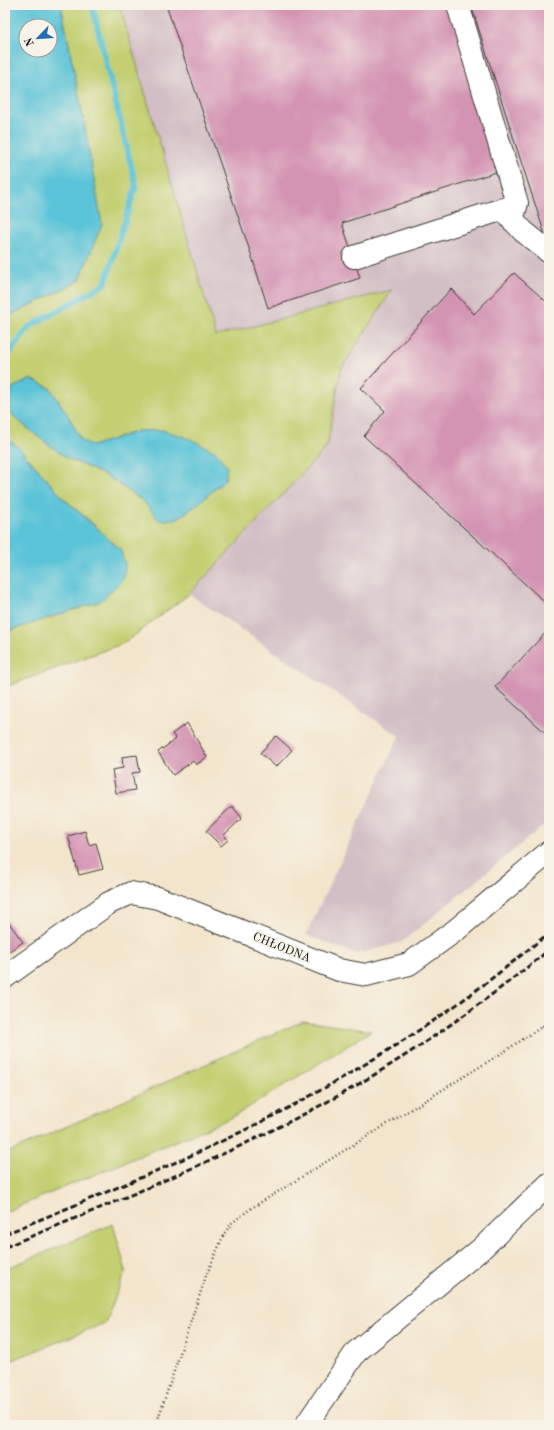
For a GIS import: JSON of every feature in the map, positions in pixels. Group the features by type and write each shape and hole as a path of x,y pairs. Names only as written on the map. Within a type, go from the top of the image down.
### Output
{"street":[{"path":"458,5 517,203 512,220"},
{"path":"354,257 502,209 523,231 549,252"},
{"name":"CHŁODNA","path":"5,977 109,902 131,893 158,898 339,970 366,975 409,964 456,930 549,852"},
{"path":"306,1425 356,1352 481,1249 549,1184"}],"path":[{"path":"156,1425 206,1276 224,1234 232,1222 250,1209 502,1053 549,1022"}],"shaded area":[{"path":"123,5 549,5 549,821 402,942 357,954 306,935 399,736 189,594 327,447 341,369 391,291 216,336 120,7"}],"green space":[{"path":"61,5 123,5 120,7 216,336 392,290 341,369 327,447 189,594 124,643 5,687 5,632 101,601 100,530 63,498 19,448 5,437 5,318 79,281 82,112","holes":["50,388 69,417 81,440 92,446 138,431 225,480 195,506 178,518 160,520 142,500 105,475 67,458"]},
{"path":"303,1021 371,1031 233,1117 5,1212 5,1154"},
{"path":"113,1224 126,1271 105,1323 5,1363 5,1269"}],"water":[{"path":"5,5 61,5 102,224 79,281 5,318"},
{"path":"31,379 50,388 69,417 81,440 92,446 138,431 162,430 188,438 216,452 227,467 225,480 195,506 178,518 160,521 142,500 105,475 67,458 13,416 7,405 12,388"},
{"path":"5,437 19,448 63,498 120,549 125,563 124,578 101,601 5,632"}],"building":[{"path":"166,5 449,5 502,170 342,223 360,278 268,308"},
{"path":"471,5 549,5 549,247 517,149"},
{"path":"514,273 549,304 549,606 364,436 385,411 361,388 451,289 474,314"},
{"path":"549,629 549,736 495,687"},
{"path":"187,723 207,757 196,765 193,761 173,775 158,752 176,739 172,734"},
{"path":"276,736 292,750 276,767 260,753"},
{"path":"137,755 140,772 132,773 135,790 116,793 112,770 123,768 122,757"},
{"path":"232,806 242,818 224,835 228,840 221,846 206,831"},
{"path":"85,831 89,845 96,843 103,869 79,875 68,836"},
{"path":"5,919 23,942 5,954"}],"waterway":[{"path":"5,359 29,327 105,284 136,186 92,5"}],"railway":[{"path":"5,1234 182,1159 252,1127 306,1098 364,1065 439,1017 481,987 549,933"},
{"path":"5,1247 207,1162 325,1103 384,1069 440,1032 549,950"}]}
